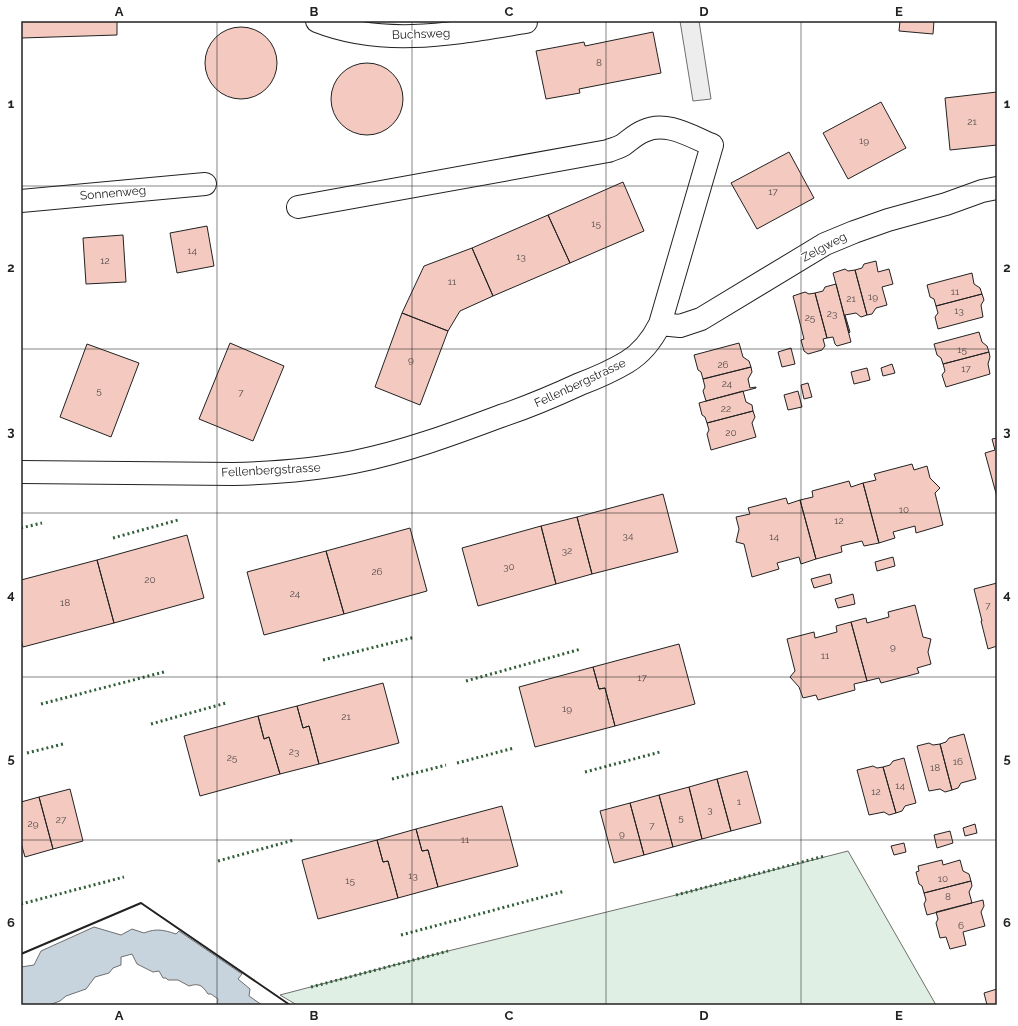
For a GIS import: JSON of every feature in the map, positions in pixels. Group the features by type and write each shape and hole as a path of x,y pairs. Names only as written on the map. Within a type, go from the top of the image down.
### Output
{"street":[{"name":"Buchsweg","path":"317,21 352,31 395,37 442,35 526,22"},
{"name":"Fellenbergstrasse","path":"21,472 265,473 315,469 384,456 437,440 531,405 595,378 627,362 644,348 653,337 660,324 712,145 664,127 654,128 644,130 621,146 608,151 298,207"},
{"name":"Sonnenweg","path":"21,201 206,184"},
{"name":"Zelgweg","path":"660,324 680,326 701,319 825,244 854,232 888,220 946,204 982,191 997,188"}],"green space":[{"path":"848,851 936,1005 297,1005 280,995 448,951"}],"shaded area":[{"path":"680,21 699,21 711,99 693,101"},
{"path":"94,927 121,935 132,929 144,933 152,930 160,930 176,934 179,931 242,974 238,979 250,989 249,996 262,1005 217,1005 218,999 211,994 208,994 200,986 189,986 178,980 168,980 163,978 159,971 153,972 137,964 132,954 121,957 121,965 113,968 109,973 95,977 86,989 66,996 60,1001 49,1005 21,1005 21,967 34,965 41,951"}],"building":[{"path":"21,21 117,21 117,35 21,38"},
{"path":"900,21 934,21 933,34 899,31"},
{"path":"241,27 261,33 271,43 277,63 271,83 261,93 241,99 221,93 211,83 205,63 211,43 221,33"},
{"path":"653,32 661,73 579,89 580,93 546,99 536,51 584,42 585,46"},
{"path":"367,63 387,69 397,79 403,99 397,119 387,129 367,135 347,129 337,119 331,99 337,79 347,69"},
{"path":"997,92 997,145 950,150 945,98"},
{"path":"881,102 906,148 848,179 823,133"},
{"path":"789,152 814,198 757,229 731,183"},
{"path":"623,182 644,231 570,263 548,215"},
{"path":"548,215 570,263 493,296 472,248"},
{"path":"207,226 214,266 177,273 170,233"},
{"path":"123,235 126,282 86,284 83,238"},
{"path":"472,248 493,296 460,311 448,331 402,313 424,266"},
{"path":"876,261 878,272 889,269 893,284 882,287 887,305 876,308 872,314 867,315 855,270 862,268 864,264"},
{"path":"845,269 848,271 855,270 867,315 861,317 856,313 845,315 849,333 833,273"},
{"path":"972,273 974,284 980,288 982,294 936,306 934,299 930,297 927,285"},
{"path":"836,284 851,342 837,346 833,337 827,338 815,293 823,291 825,287"},
{"path":"805,292 809,294 815,293 827,338 823,339 825,346 822,350 808,354 804,351 801,340 804,339 793,296"},
{"path":"982,294 984,300 981,305 983,317 938,329 935,317 938,313 936,306"},
{"path":"402,313 448,331 420,405 375,387"},
{"path":"979,332 982,342 987,346 989,352 943,364 941,358 937,355 934,344"},
{"path":"230,343 284,366 253,441 199,419"},
{"path":"739,343 743,357 749,361 751,367 703,379 701,372 698,370 694,355"},
{"path":"87,344 139,363 111,437 60,417"},
{"path":"791,348 795,364 782,367 778,352"},
{"path":"989,352 990,357 988,364 990,374 946,387 942,375 945,371 943,364"},
{"path":"892,364 895,373 883,376 881,368"},
{"path":"751,367 752,372 748,379 750,388 756,388 706,401 703,391 705,387 703,379"},
{"path":"867,368 870,380 854,384 851,372"},
{"path":"808,383 812,397 804,399 801,385"},
{"path":"743,391 746,402 752,405 753,411 707,423 705,417 702,415 699,403"},
{"path":"798,391 802,407 788,410 784,395"},
{"path":"753,411 755,417 752,423 756,437 711,450 707,434 709,430 707,423"},
{"path":"997,438 997,497 985,453 995,450 992,439"},
{"path":"912,464 914,470 927,466 930,478 940,488 935,493 943,525 916,533 915,526 893,532 895,538 879,543 863,483 876,480 874,474"},
{"path":"849,481 851,487 863,483 879,543 864,546 862,541 841,546 842,552 816,559 800,500 813,497 812,491"},
{"path":"663,494 678,552 592,574 577,517"},
{"path":"786,498 788,504 800,500 816,559 801,564 799,557 777,563 779,569 752,577 744,544 736,542 739,529 736,517 750,514 748,508"},
{"path":"577,517 592,574 556,584 541,526"},
{"path":"541,526 556,584 478,606 462,548"},
{"path":"410,528 427,591 344,614 326,551"},
{"path":"187,535 204,598 114,623 97,560"},
{"path":"326,551 344,614 264,635 247,572"},
{"path":"893,557 895,566 877,571 875,562"},
{"path":"97,560 114,623 23,647 21,640 21,580"},
{"path":"830,574 832,583 814,588 811,579"},
{"path":"997,583 997,646 988,649 974,589"},
{"path":"853,594 855,604 838,608 835,599"},
{"path":"915,605 923,637 931,639 928,652 931,664 917,668 919,673 881,683 879,678 867,681 851,622 866,618 867,623 889,617 888,612"},
{"path":"851,622 867,681 854,684 855,690 818,700 816,695 803,698 799,687 790,677 795,671 787,639 814,632 815,638 837,632 836,626"},
{"path":"679,644 695,704 615,726 605,688 599,689 593,667"},
{"path":"593,667 599,689 605,688 615,726 535,747 519,687"},
{"path":"383,683 399,743 319,764 309,726 303,728 297,706"},
{"path":"297,706 303,728 309,726 319,764 280,774 269,737 264,739 258,716"},
{"path":"258,716 264,739 269,737 280,774 200,796 184,736"},
{"path":"964,734 976,779 961,783 958,788 952,790 940,744 946,742 949,738"},
{"path":"929,743 933,745 940,744 952,790 945,792 940,789 929,791 917,746"},
{"path":"904,758 916,803 905,806 902,811 896,813 883,767 890,765 893,761"},
{"path":"873,766 877,768 883,767 896,813 889,815 884,812 869,815 857,770"},
{"path":"747,771 761,823 731,831 717,779"},
{"path":"717,779 731,831 702,839 689,787"},
{"path":"689,787 702,839 673,847 659,795"},
{"path":"70,789 83,841 53,849 39,797"},
{"path":"659,795 673,847 644,855 630,803"},
{"path":"39,797 53,849 25,857 21,843 21,802"},
{"path":"630,803 644,855 614,863 600,811"},
{"path":"502,806 518,866 438,887 428,850 422,851 416,829"},
{"path":"975,824 977,833 965,836 963,828"},
{"path":"416,829 422,851 428,850 438,887 398,898 388,861 383,862 377,840"},
{"path":"950,831 953,843 937,848 934,835"},
{"path":"377,840 383,862 388,861 398,898 318,919 302,860"},
{"path":"904,843 906,852 894,855 891,846"},
{"path":"942,860 943,865 960,860 963,871 969,874 971,881 924,893 922,886 919,884 916,872 919,871 918,866"},
{"path":"971,881 972,886 969,892 972,903 927,915 924,904 926,900 924,893"},
{"path":"983,900 984,906 981,912 985,926 963,932 966,945 950,949 946,937 940,938 936,923 938,919 936,912"},
{"path":"997,989 997,1005 987,1005 984,993"}],"hedge":[{"path":"113,538 178,520"},
{"path":"21,528 42,523"},
{"path":"323,660 415,637"},
{"path":"466,681 581,649"},
{"path":"41,704 164,672"},
{"path":"151,724 226,703"},
{"path":"27,753 63,744"},
{"path":"457,763 514,748"},
{"path":"585,772 660,752"},
{"path":"392,779 446,765"},
{"path":"218,861 294,840"},
{"path":"676,895 825,856"},
{"path":"21,904 124,877"},
{"path":"401,935 565,891"},
{"path":"311,987 448,951"}],"wall":[{"path":"21,954 141,903 290,1005"}]}
